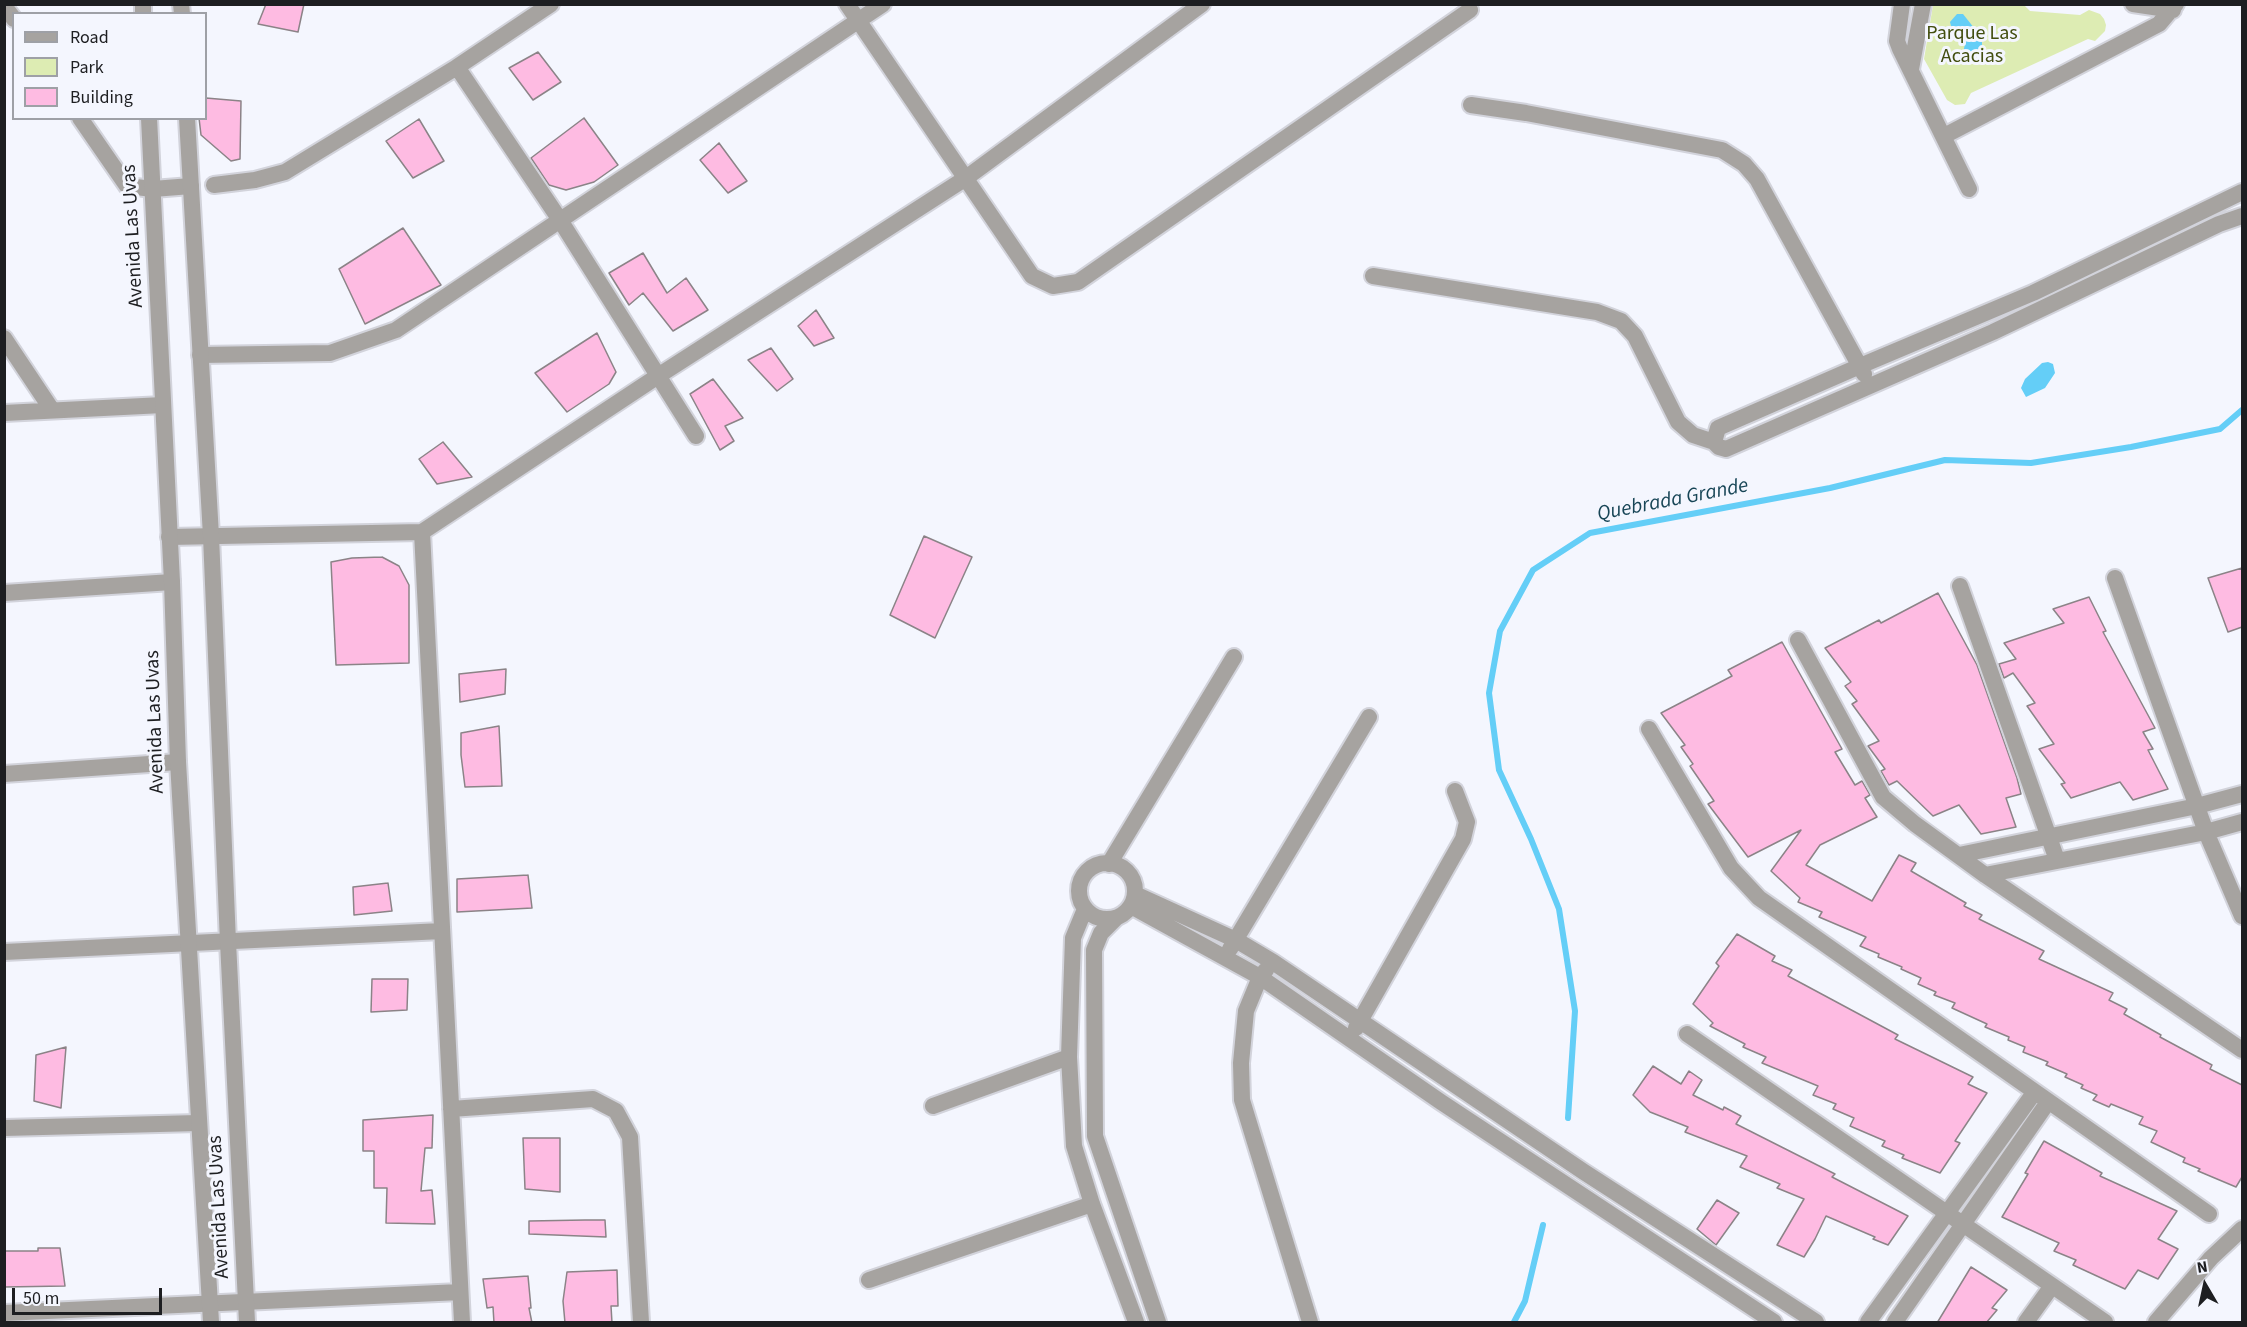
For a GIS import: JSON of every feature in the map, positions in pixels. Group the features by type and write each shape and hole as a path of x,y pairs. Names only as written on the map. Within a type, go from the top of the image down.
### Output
{"street":[{"path":"847,4 1032,276 1053,286 1078,282 1470,10"},
{"path":"200,355 330,353 396,330 883,4"},
{"path":"169,537 422,532 658,376 966,178 1202,4"},
{"path":"1902,4 1897,41 1969,189"},
{"path":"1911,69 1923,4"},
{"path":"2133,4 2174,7"},
{"path":"214,185 255,180 285,172 457,67 547,5"},
{"path":"1944,136 2159,24 2174,7"},
{"path":"457,67 561,220 696,436"},
{"path":"1471,105 1526,113 1722,150 1744,164 1757,179 1870,385"},
{"path":"81,120 127,186 153,189 191,186"},
{"name":"Avenida Las Uvas","path":"149,120 172,582 178,762 211,1323"},
{"name":"Avenida Las Uvas","path":"188,120 211,536 247,1323"},
{"path":"1714,442 1718,428 2033,293 2242,192"},
{"path":"1373,276 1597,312 1621,321 1635,336 1678,422 1693,435 1726,449 1993,332 2219,224 2242,216"},
{"path":"4,338 52,410"},
{"path":"4,413 163,405"},
{"path":"422,532 462,1323"},
{"path":"2115,578 2206,832 2242,916"},
{"path":"4,593 172,582"},
{"path":"1960,586 2057,860"},
{"path":"1798,640 1883,797 1915,824 1985,875 2242,1050"},
{"path":"1109,864 1234,657"},
{"path":"1225,957 1369,717"},
{"path":"1649,729 1731,868 1760,898 2209,1214"},
{"path":"4,774 178,762"},
{"path":"1349,1039 1362,1020 1463,839 1467,822 1455,790"},
{"path":"1959,855 2197,806 2242,794"},
{"path":"1985,875 2206,832 2242,822"},
{"path":"1116,918 1099,918 1085,909 1078,891 1084,874 1100,864 1118,866 1131,877 1133,900 1124,913 1101,933 1094,950 1095,1136 1158,1323"},
{"path":"1133,900 1236,940 1273,962 1584,1172 1816,1323"},
{"path":"1133,900 1260,977 1405,1077 1774,1323"},
{"path":"1085,909 1073,938 1069,1057 1074,1146 1092,1204 1136,1323"},
{"path":"4,952 442,931"},
{"path":"1273,962 1260,977 1246,1011 1241,1064 1242,1100 1310,1323"},
{"path":"1687,1034 2105,1323"},
{"path":"933,1106 1069,1057"},
{"path":"1405,1077 1418,1059"},
{"path":"1868,1323 1947,1213 2041,1097"},
{"path":"1895,1323 1963,1225 2041,1097"},
{"path":"451,1109 593,1099 616,1111 630,1137 641,1323"},
{"path":"4,1128 198,1123"},
{"path":"869,1280 1092,1204"},
{"path":"2156,1323 2211,1258 2242,1229"},
{"path":"1897,1284 1913,1296"},
{"path":"2026,1323 2052,1286"},
{"path":"4,1313 460,1292"}],"green space":[{"name":"Parque Las Acacias","path":"1933,5 2024,5 2030,11 2080,15 2089,10 2100,14 2106,25 2105,31 2095,41 2088,39 1971,93 1965,104 1955,105 1947,100 1924,59"}],"water":[{"path":"1957,14 1963,14 1982,38 1982,46 1972,55 1963,53 1967,35 1951,26 1950,22"},
{"path":"2042,363 2053,364 2055,373 2045,388 2026,397 2021,388 2025,379"}],"building":[{"path":"266,4 304,4 298,32 258,24"},
{"path":"538,52 561,82 533,100 509,68"},
{"path":"207,98 241,101 240,159 231,161 201,135 199,120 207,120"},
{"path":"584,118 618,165 594,182 566,190 549,185 531,158"},
{"path":"419,119 444,161 413,178 386,141"},
{"path":"719,143 747,181 728,193 700,160"},
{"path":"403,228 441,285 365,324 339,269"},
{"path":"643,253 667,293 686,278 708,310 673,331 643,293 629,305 609,273"},
{"path":"816,310 834,338 814,346 798,326"},
{"path":"597,333 616,372 609,384 567,412 535,373"},
{"path":"771,348 793,379 777,391 748,360"},
{"path":"713,379 743,418 725,426 734,441 720,450 690,394"},
{"path":"443,442 472,477 437,484 419,459"},
{"path":"924,536 972,557 935,638 890,615"},
{"path":"382,557 399,566 409,585 409,663 336,665 331,562 352,558"},
{"path":"2242,568 2242,627 2228,632 2208,578"},
{"path":"1938,593 1977,665 2017,778 2021,794 2006,798 2016,827 1981,834 1959,805 1933,816 1897,781 1889,785 1881,771 1885,769 1868,746 1879,741 1852,704 1857,701 1845,686 1851,682 1825,648 1879,620 1881,623"},
{"path":"2089,597 2106,631 2103,632 2155,728 2143,732 2153,749 2148,750 2168,789 2133,800 2120,782 2071,798 2061,784 2065,783 2039,749 2054,744 2027,706 2035,703 2013,673 2004,678 1999,664 2016,659 2004,643 2064,623 2053,609"},
{"path":"1782,642 1842,749 1835,752 1855,785 1862,781 1870,795 1865,798 1877,817 1820,845 1806,865 1872,901 1899,855 1916,863 1911,871 1966,903 1964,906 1982,915 1979,919 2044,951 2039,959 2113,993 2109,1000 2127,1009 2124,1014 2161,1035 2160,1037 2212,1065 2210,1069 2242,1085 2242,1177 2236,1187 2198,1171 2200,1169 2183,1162 2185,1158 2151,1142 2157,1131 2139,1124 2143,1117 2111,1104 2109,1107 2093,1100 2097,1095 2081,1088 2083,1085 2065,1077 2067,1074 2046,1065 2048,1062 2023,1052 2025,1047 1985,1027 1987,1024 1952,1008 1955,1003 1934,995 1936,992 1918,984 1921,978 1860,946 1866,937 1819,917 1822,912 1798,902 1800,898 1771,871 1801,830 1748,857 1708,804 1714,801 1690,766 1693,764 1681,747 1685,745 1661,713 1732,676 1728,670"},
{"path":"506,669 505,694 460,702 459,674"},
{"path":"499,726 502,786 465,787 461,733"},
{"path":"528,875 532,908 457,912 457,879"},
{"path":"388,883 392,911 354,915 353,887"},
{"path":"1737,934 1775,956 1772,961 1792,970 1788,976 1898,1035 1895,1039 1973,1077 1968,1084 1987,1093 1955,1141 1960,1143 1940,1173 1902,1158 1904,1155 1882,1146 1885,1141 1850,1126 1854,1118 1833,1109 1836,1104 1813,1095 1818,1086 1762,1063 1766,1057 1743,1047 1745,1044 1710,1026 1713,1023 1693,1004 1719,966 1716,963"},
{"path":"372,979 408,979 407,1010 371,1012"},
{"path":"66,1047 61,1108 34,1101 36,1055"},
{"path":"1653,1066 1681,1084 1689,1071 1702,1080 1693,1095 1741,1116 1736,1124 1835,1174 1832,1177 1908,1216 1888,1245 1826,1216 1804,1257 1777,1245 1804,1199 1777,1188 1780,1184 1740,1167 1747,1156 1685,1132 1688,1127 1650,1112 1633,1095"},
{"path":"433,1115 432,1148 425,1148 421,1191 432,1190 435,1224 386,1223 387,1188 374,1188 374,1151 363,1151 363,1120"},
{"path":"523,1138 560,1138 560,1192 525,1189"},
{"path":"2044,1141 2102,1173 2100,1176 2177,1211 2158,1239 2178,1249 2158,1279 2138,1270 2125,1289 2073,1265 2076,1260 2054,1251 2059,1243 2002,1217 2028,1174 2025,1173"},
{"path":"1717,1200 1739,1213 1716,1245 1697,1229"},
{"path":"605,1220 606,1237 529,1234 529,1221"},
{"path":"38,1248 60,1248 65,1286 4,1287 4,1251 38,1251"},
{"path":"1971,1267 2007,1290 1992,1308 1997,1310 1986,1323 1937,1323"},
{"path":"617,1270 618,1306 611,1306 612,1323 565,1323 563,1301 567,1272"},
{"path":"528,1276 532,1323 494,1323 493,1307 487,1308 483,1279"}],"waterway":[{"name":"Quebrada Grande","path":"1568,1118 1575,1011 1559,909 1531,839 1499,770 1489,693 1500,631 1533,570 1590,533 1830,488 1945,460 2031,463 2131,447 2220,429 2242,410"},
{"name":"Quebrada Grande","path":"1514,1322 1525,1301 1543,1225"}]}
